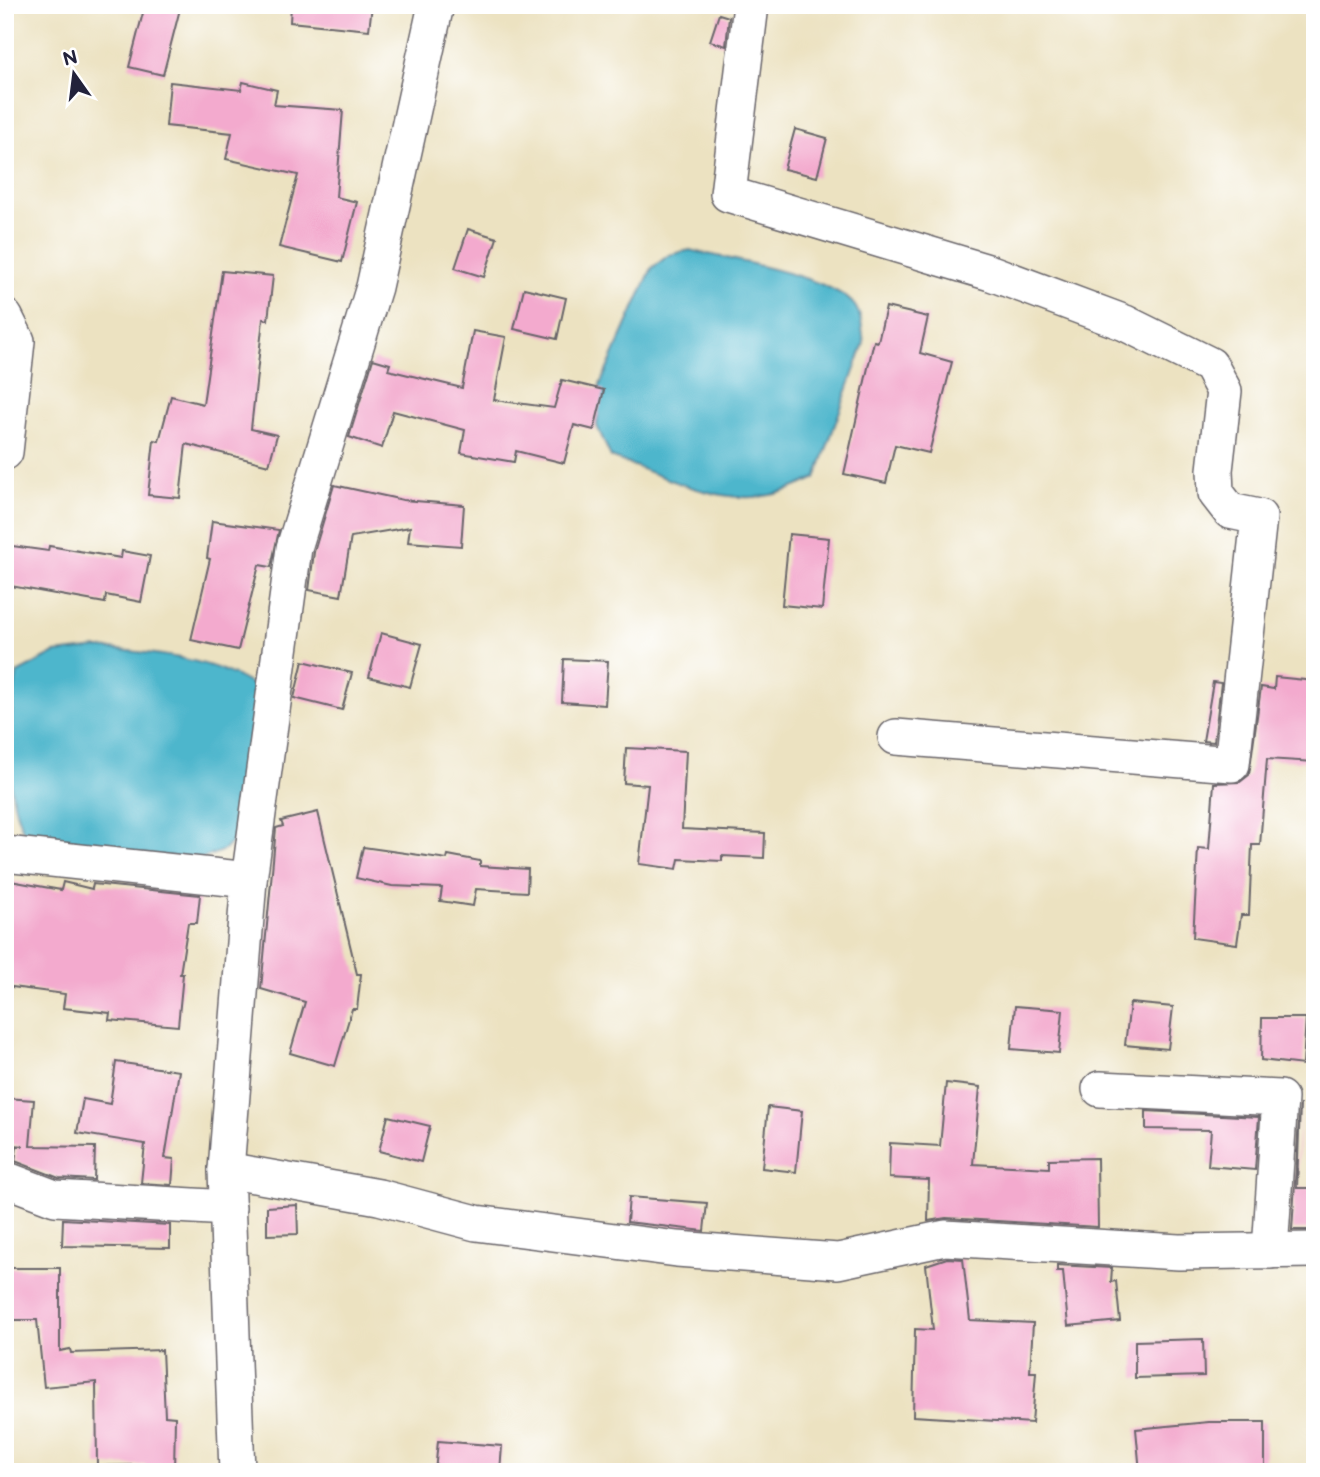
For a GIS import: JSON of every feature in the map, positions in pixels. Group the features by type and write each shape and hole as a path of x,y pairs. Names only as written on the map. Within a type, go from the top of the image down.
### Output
{"street":[{"path":"237,1472 226,1170 249,880 294,548 374,287 436,5"},
{"path":"751,5 728,194 991,273 1125,323 1210,365 1224,391 1215,470 1216,494 1230,511 1259,517 1232,764 896,737"},
{"path":"5,317 17,341 5,452"},
{"path":"5,855 249,880"},
{"path":"1100,1089 1280,1098 1270,1251"},
{"path":"226,1170 379,1198 476,1223 704,1251 838,1261 945,1238 1179,1252 1315,1250"},
{"path":"5,1179 55,1198 228,1208"}],"water":[{"path":"690,250 803,278 826,286 855,306 864,343 816,478 770,495 730,496 689,486 611,457 597,426 600,385 652,268 669,255"},
{"path":"98,648 201,663 221,669 257,688 243,830 224,850 201,859 67,848 27,838 18,819 10,778 11,715 17,673 55,653"}],"building":[{"path":"145,5 181,5 163,75 129,67"},
{"path":"291,5 372,5 369,30 290,22"},
{"path":"719,14 729,17 726,46 710,41"},
{"path":"170,82 241,90 243,82 277,90 274,105 343,110 336,197 357,202 342,262 279,247 298,175 226,159 232,133 166,126"},
{"path":"795,129 827,138 817,177 784,169"},
{"path":"468,229 497,238 484,277 455,268"},
{"path":"222,271 273,276 268,320 263,319 251,429 277,435 269,465 186,444 180,498 148,495 154,440 159,441 171,396 203,404"},
{"path":"524,288 566,298 557,339 514,329"},
{"path":"886,307 928,317 920,353 952,362 929,453 895,445 886,483 844,474 874,341 878,342"},
{"path":"473,331 506,337 494,400 554,408 562,380 604,390 594,430 574,425 564,463 516,451 514,462 461,453 465,430 393,411 382,448 349,437 373,359 390,364 388,370 462,388"},
{"path":"334,485 403,500 464,505 461,546 408,542 410,527 351,537 341,596 309,590 314,552"},
{"path":"212,521 279,530 271,567 259,565 238,650 191,640 210,559 207,558"},
{"path":"789,534 829,538 822,609 782,605"},
{"path":"5,545 48,551 49,546 121,558 122,551 150,556 141,602 106,595 105,603 5,585"},
{"path":"381,633 422,644 410,687 369,677"},
{"path":"564,659 608,661 605,705 562,702"},
{"path":"303,661 352,673 342,710 294,698"},
{"path":"1275,677 1315,681 1315,762 1267,759 1260,845 1252,845 1249,915 1241,915 1237,944 1193,938 1198,848 1209,849 1214,783 1240,782 1249,775 1261,687 1274,689"},
{"path":"1213,682 1221,683 1214,742 1203,741"},
{"path":"626,748 686,751 682,829 765,833 764,858 722,856 722,861 679,859 677,869 639,864 648,785 624,783"},
{"path":"318,812 357,974 361,974 357,1009 352,1009 335,1066 290,1053 305,1002 261,989 276,828 283,826 281,821"},
{"path":"363,847 447,859 448,855 480,861 480,866 528,869 527,892 476,889 473,906 440,901 442,888 392,886 356,878"},
{"path":"5,880 61,890 63,882 92,889 93,884 200,895 197,923 188,923 180,974 183,974 178,1026 109,1020 110,1013 63,1008 65,994 5,986"},
{"path":"1130,1003 1173,1007 1168,1049 1125,1045"},
{"path":"1015,1006 1063,1010 1059,1053 1011,1049"},
{"path":"1262,1018 1306,1018 1303,1065 1261,1060"},
{"path":"116,1062 179,1071 165,1158 174,1159 172,1185 141,1183 145,1144 77,1133 83,1099 110,1104"},
{"path":"946,1083 980,1087 973,1164 1049,1168 1049,1159 1097,1158 1098,1227 946,1218 928,1221 929,1180 889,1178 890,1143 940,1146"},
{"path":"5,1098 34,1100 30,1146 95,1147 94,1180 59,1178 15,1161 17,1146 24,1146 5,1144"},
{"path":"1300,1104 1297,1188 1315,1188 1315,1230 1292,1230"},
{"path":"768,1107 802,1111 796,1172 762,1168"},
{"path":"1146,1111 1259,1117 1255,1170 1208,1166 1211,1130 1146,1129"},
{"path":"388,1116 430,1126 421,1162 379,1151"},
{"path":"629,1197 707,1203 704,1231 627,1222"},
{"path":"297,1205 298,1234 267,1235 267,1207"},
{"path":"63,1219 170,1225 170,1248 62,1246"},
{"path":"947,1258 963,1259 970,1320 1033,1323 1030,1372 1036,1372 1032,1423 913,1416 915,1329 933,1330 926,1265"},
{"path":"1057,1265 1112,1268 1111,1282 1116,1281 1120,1321 1068,1326 1063,1271 1057,1271"},
{"path":"5,1268 60,1268 60,1351 70,1349 71,1353 162,1350 165,1416 175,1417 174,1472 145,1472 146,1465 97,1466 96,1382 44,1387 37,1320 5,1320"},
{"path":"1203,1339 1204,1376 1135,1378 1135,1341"},
{"path":"1209,1422 1265,1422 1265,1469 1140,1472 1136,1429"},
{"path":"438,1441 502,1446 500,1472 435,1472"}]}
